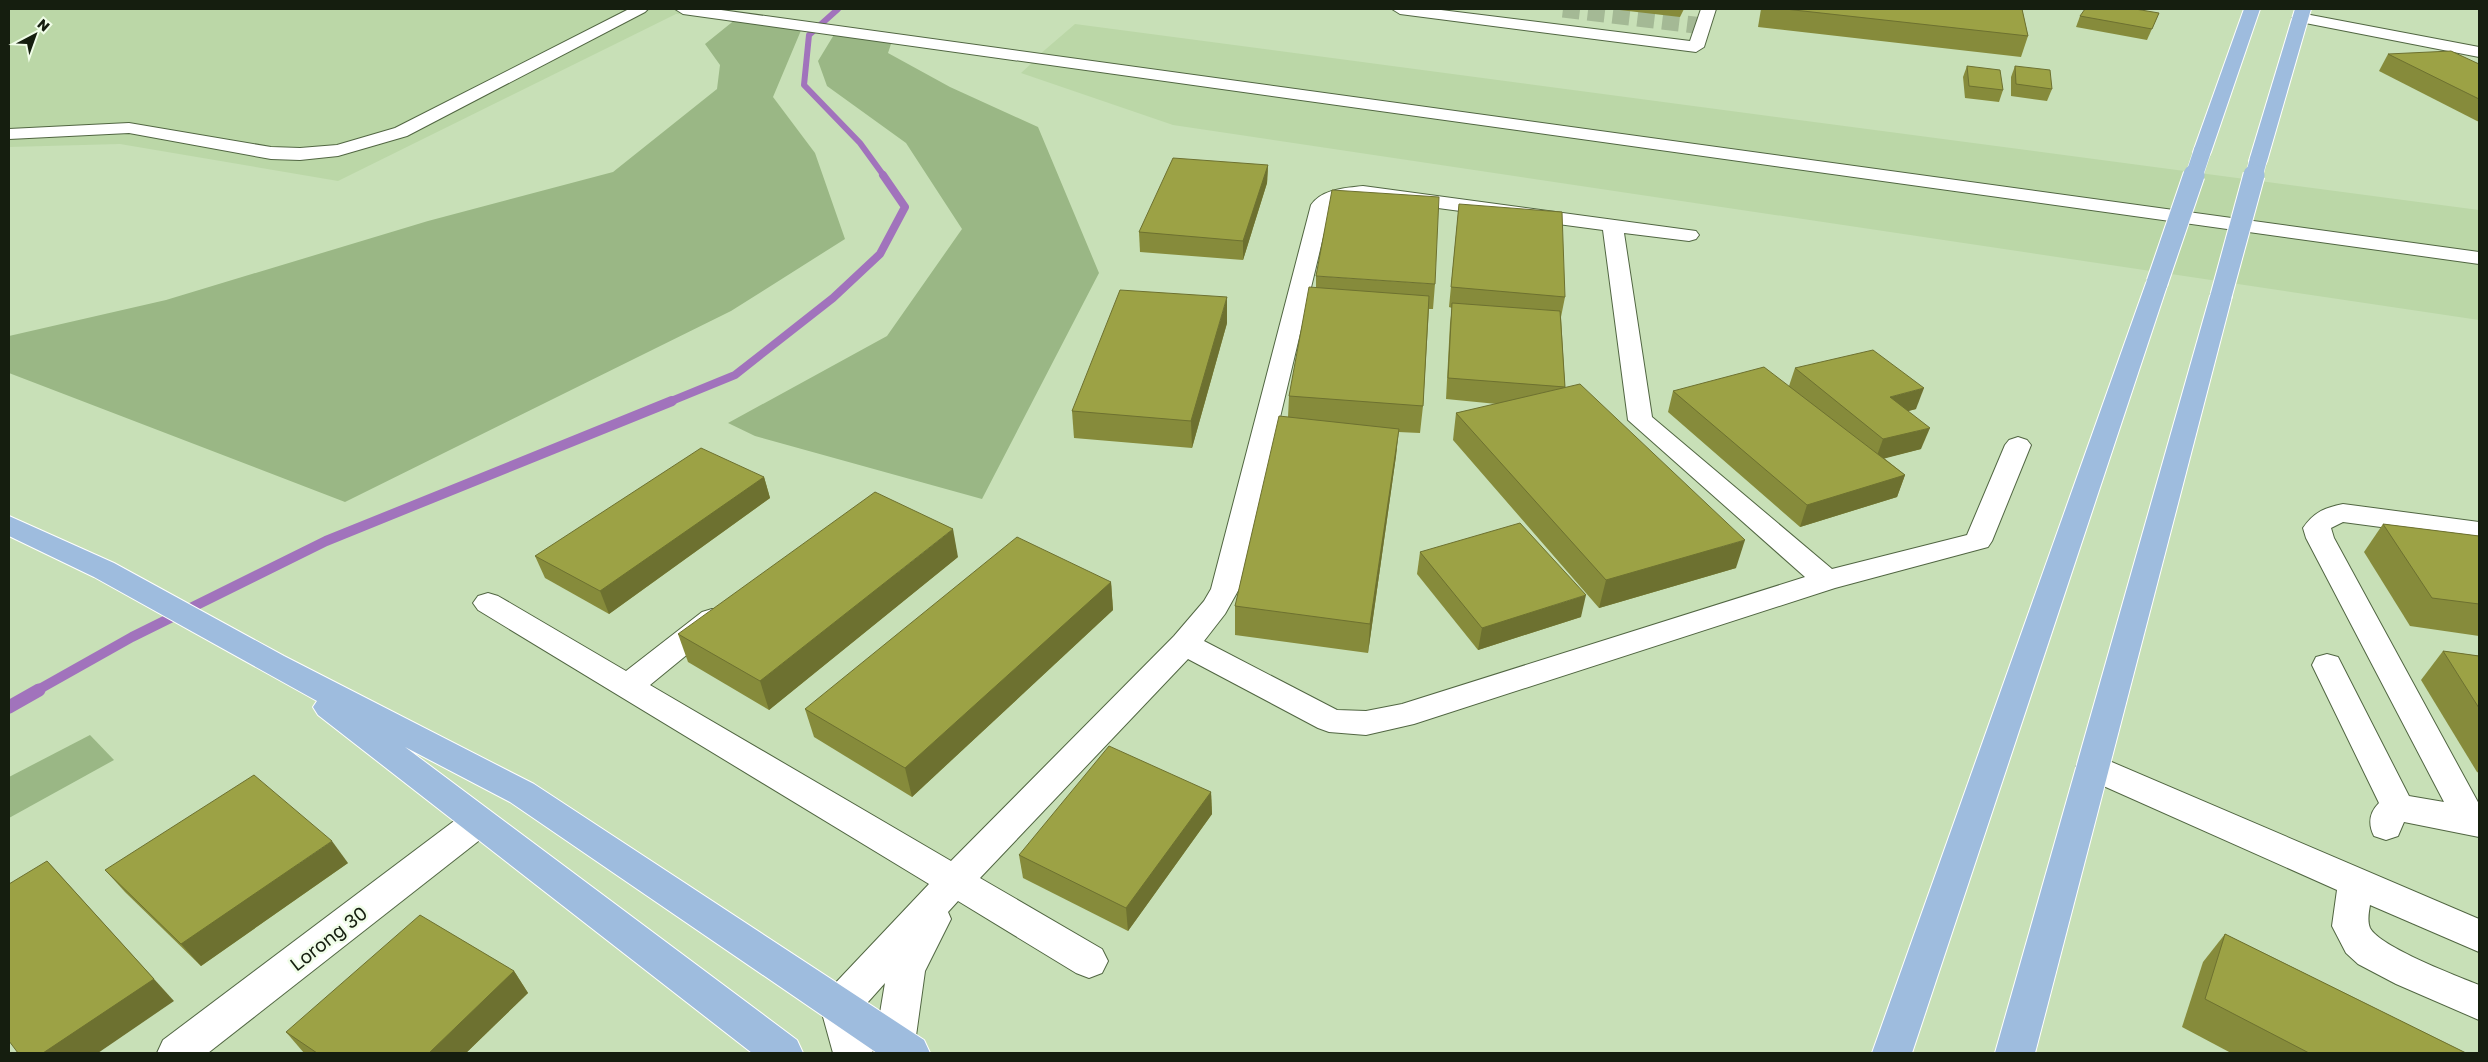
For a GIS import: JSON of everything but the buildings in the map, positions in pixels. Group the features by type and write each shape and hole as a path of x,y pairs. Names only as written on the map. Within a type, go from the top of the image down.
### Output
{"main road":[{"path":"1892,1053 2252,9"},
{"path":"2015,1053 2258,161 2301,13"},
{"path":"9,525 104,570 273,664 522,793 903,1048"},
{"path":"273,664 783,1053"}],"street":[{"path":"9,134 129,128 271,153 300,154 338,150 401,132 640,9"},
{"path":"683,9 2479,258"},
{"path":"1400,9 1696,47 1708,9"},
{"path":"2301,13 2479,52"},
{"path":"853,1053 839,1006 954,881 1184,644 1214,607 1225,589 1321,205 1338,195 1363,192 1689,235"},
{"path":"1612,226 1640,420 1827,580"},
{"path":"1184,644 1329,720 1347,725 1371,723 1403,716 1827,580 1978,541 2018,446"},
{"path":"2475,822 2320,538 2317,528 2321,521 2329,515 2343,513 2479,531"},
{"path":"628,686 733,602"},
{"path":"488,603 1089,961"},
{"path":"2328,665 2392,817 2475,822"},
{"path":"2093,767 2479,936"},
{"name":"Lorong 30","path":"177,1053 478,822"},
{"path":"903,1048 906,970 954,881"},
{"path":"2356,882 2350,922 2352,934 2362,946 2380,958 2479,1003"}],"shaded area":[{"path":"9,9 724,9 741,13 1039,55 1075,24 2479,210 2479,320 1173,125 1021,73 1033,62 736,18 676,14 338,181 120,144 9,147"},
{"path":"736,19 802,28 773,97 815,153 845,239 731,311 345,502 9,373 9,336 166,300 428,221 613,172 717,89 720,65 705,44"},
{"path":"835,33 892,41 888,53 950,87 1038,127 1099,273 982,499 755,436 728,423 887,336 962,229 906,143 827,86 818,61"},
{"path":"90,735 114,760 9,818 9,777"}],"waterway":[{"path":"838,9 809,35 804,85 860,143 884,176"},
{"path":"669,402 735,375 833,298 880,254 905,207 883,175"},
{"path":"36,691 132,637 326,541 672,401"},
{"path":"9,707 39,690"}],"tunnel":[{"path":"1563,9 1703,26"}]}
